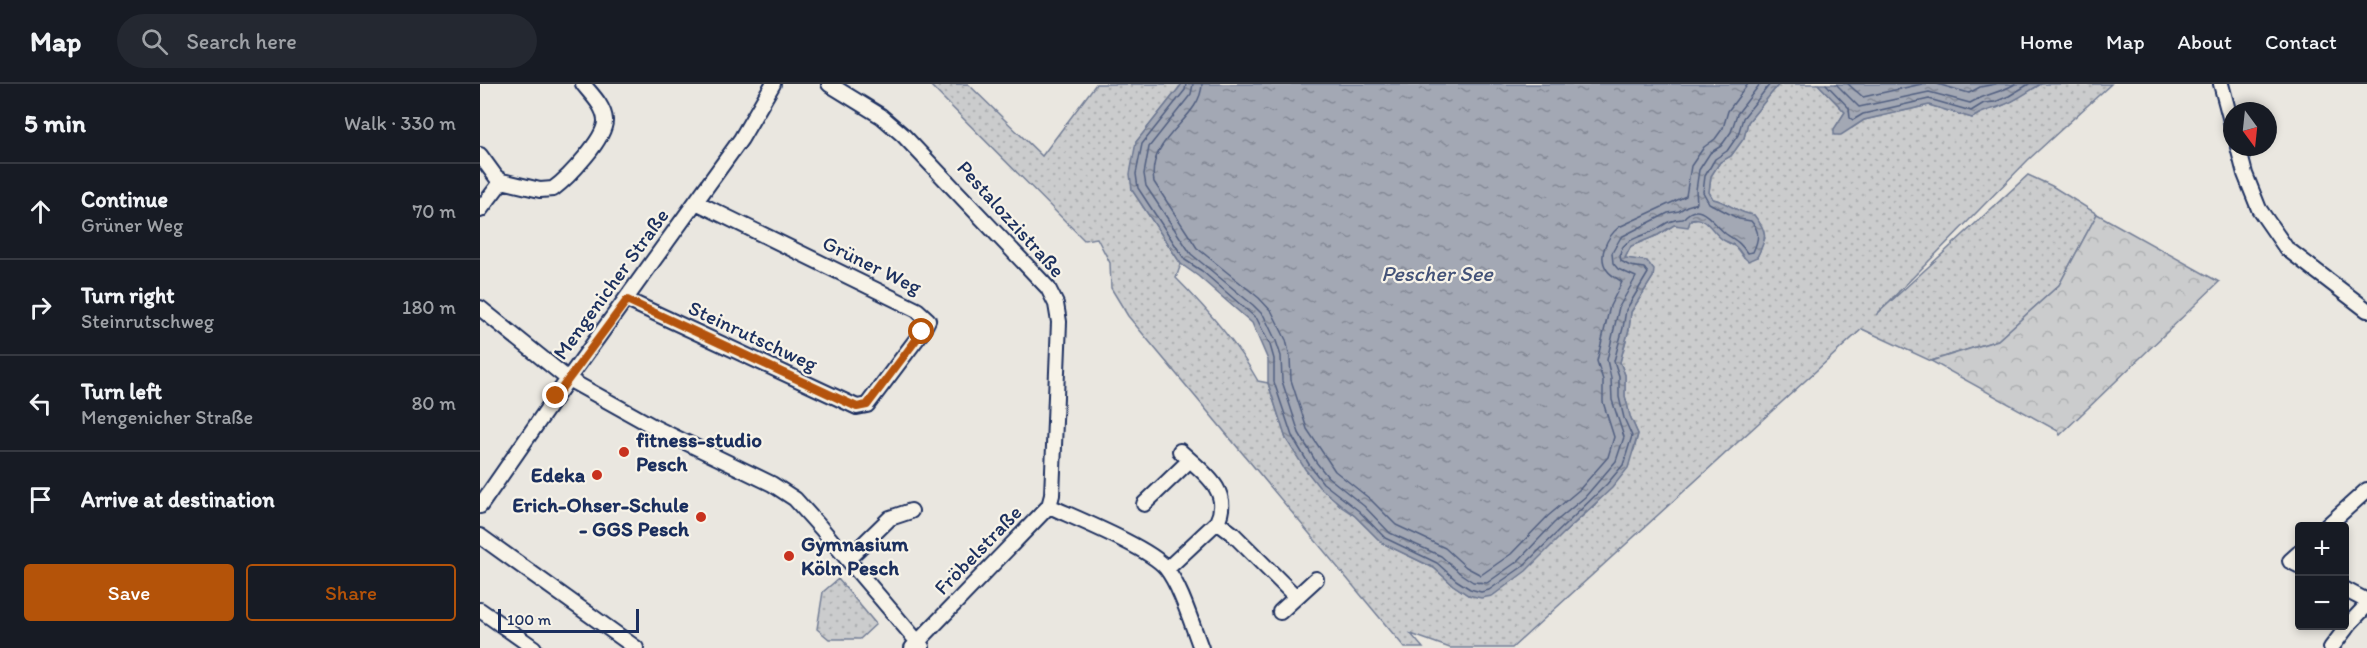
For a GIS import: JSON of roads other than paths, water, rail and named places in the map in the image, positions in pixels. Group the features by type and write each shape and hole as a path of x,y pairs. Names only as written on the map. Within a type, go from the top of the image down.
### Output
{"street":[{"path":"480,155 496,177 502,181 540,190 553,189 596,143 604,129 605,120 600,105 583,84"},
{"name":"Mengenicher Straße","path":"480,506 741,139 773,84"},
{"name":"Pestalozzistraße","path":"829,84 881,116 903,135 1048,288 1056,304 1059,322 1052,495 1049,506"},
{"path":"2221,84 2226,102"},
{"path":"2240,156 2259,209 2286,248 2367,310"},
{"path":"480,210 502,181"},
{"name":"Grüner Weg","path":"696,202 924,314 928,320 922,332 867,405 863,407"},
{"name":"Steinrutschweg","path":"627,300 857,407 863,407"},
{"path":"480,308 568,380 618,408 788,494 811,516 848,559 917,646"},
{"path":"1144,504 1185,456 1216,485 1221,495 1221,513 1217,522 1167,569 1201,648"},
{"path":"2331,522 2367,490"},
{"name":"Fröbelstraße","path":"917,646 1049,506 1153,556 1167,569"},
{"path":"848,559 890,518 912,511"},
{"path":"1217,522 1233,534 1296,597"},
{"path":"480,536 636,648"},
{"path":"1280,612 1316,579"},
{"path":"2331,648 2367,603 2349,592"},
{"path":"480,610 534,648"}],"water":[{"name":"Pescher See","path":"1182,84 1779,84 1748,122 1744,138 1731,156 1720,162 1711,176 1709,192 1713,199 1754,215 1764,231 1763,245 1757,257 1748,261 1734,245 1722,239 1705,222 1691,219 1688,227 1674,225 1658,235 1631,246 1625,258 1647,261 1654,270 1653,277 1631,312 1620,362 1625,375 1625,396 1630,416 1638,434 1628,468 1612,488 1526,571 1492,596 1481,598 1468,595 1434,568 1382,543 1355,516 1319,487 1286,439 1268,383 1268,360 1252,323 1181,264 1132,190 1130,174 1136,142"},
{"path":"1818,84 2041,84 2010,103 1982,112 1972,118 1929,105 1864,120 1841,135 1834,135 1834,129 1845,112"}],"place":[{"name":"fitness-studio Pesch","path":"624,452"},
{"name":"Edeka","path":"597,475"},
{"name":"Erich-Ohser-Schule - GGS Pesch","path":"701,517"},
{"name":"Gymnasium Köln Pesch","path":"789,556"}]}
